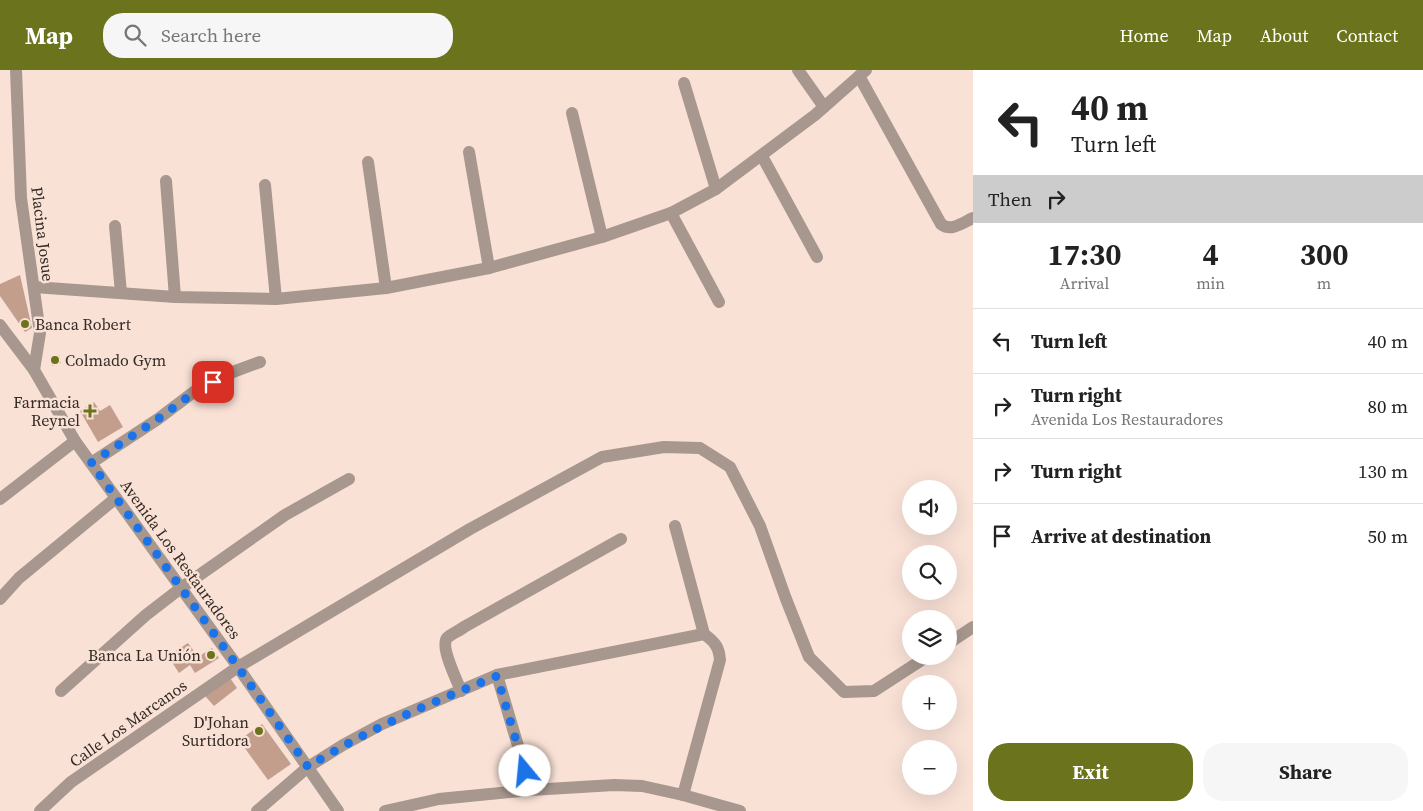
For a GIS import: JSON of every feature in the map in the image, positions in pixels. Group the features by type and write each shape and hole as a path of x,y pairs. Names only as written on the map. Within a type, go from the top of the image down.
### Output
{"street":[{"name":"Placina Josue","path":"16,70 21,198 40,333 34,370"},
{"path":"798,70 824,107"},
{"path":"34,287 176,297 276,299 386,288 489,268 602,237 671,213 716,189 762,156 824,107 863,73 941,224 946,228 951,228 973,218"},
{"path":"684,83 716,189"},
{"path":"572,113 602,237"},
{"path":"469,152 489,268"},
{"path":"762,156 817,257"},
{"path":"368,162 386,288"},
{"path":"166,181 176,297"},
{"path":"265,185 276,299"},
{"path":"671,213 720,302"},
{"path":"115,226 120,293"},
{"name":"Avenida Los Restauradores","path":"0,325 34,370 91,463 238,667 338,811"},
{"path":"91,463 158,419 196,391 260,362"},
{"path":"0,499 76,441"},
{"name":"Calle Los Marcanos","path":"40,811 71,782 238,667 470,529 602,456 664,447 700,448 730,467 760,526 809,657 844,692 874,691 914,665"},
{"path":"62,691 146,615 181,588 284,515 349,479"},
{"path":"0,598 19,578 116,498"},
{"path":"675,526 704,634 716,643 720,660 683,795"},
{"path":"461,691 446,652 444,644 447,639 464,627 621,538"},
{"path":"957,638 973,627"},
{"path":"257,811 308,767 342,745 382,724 497,676 704,634"},
{"path":"497,676 531,790"},
{"path":"386,811 439,799 531,790 614,785 642,786 740,811"}],"building":[{"path":"20,275 32,328 25,332 0,296 0,284"},
{"name":"Colmado Gym","path":"59,355 61,363 52,366 50,357"},
{"path":"94,402 100,411 110,405 123,427 98,442 80,411"},
{"path":"188,643 198,657 212,648 219,658 195,673 190,665 179,673 168,656"},
{"path":"230,678 237,688 214,706 205,696"},
{"path":"262,724 291,764 268,780 239,740"}],"place":[{"name":"Banca Robert","path":"25,324"},
{"name":"Colmado Gym","path":"55,360"},
{"name":"Farmacia Reynel","path":"90,411"},
{"name":"Banca La Unión","path":"211,655"},
{"name":"D'Johan Surtidora","path":"259,731"}],"route":[{"path":"213,382 196,391 158,419 91,463 308,767 342,745 382,724 497,676 525,771"}]}
